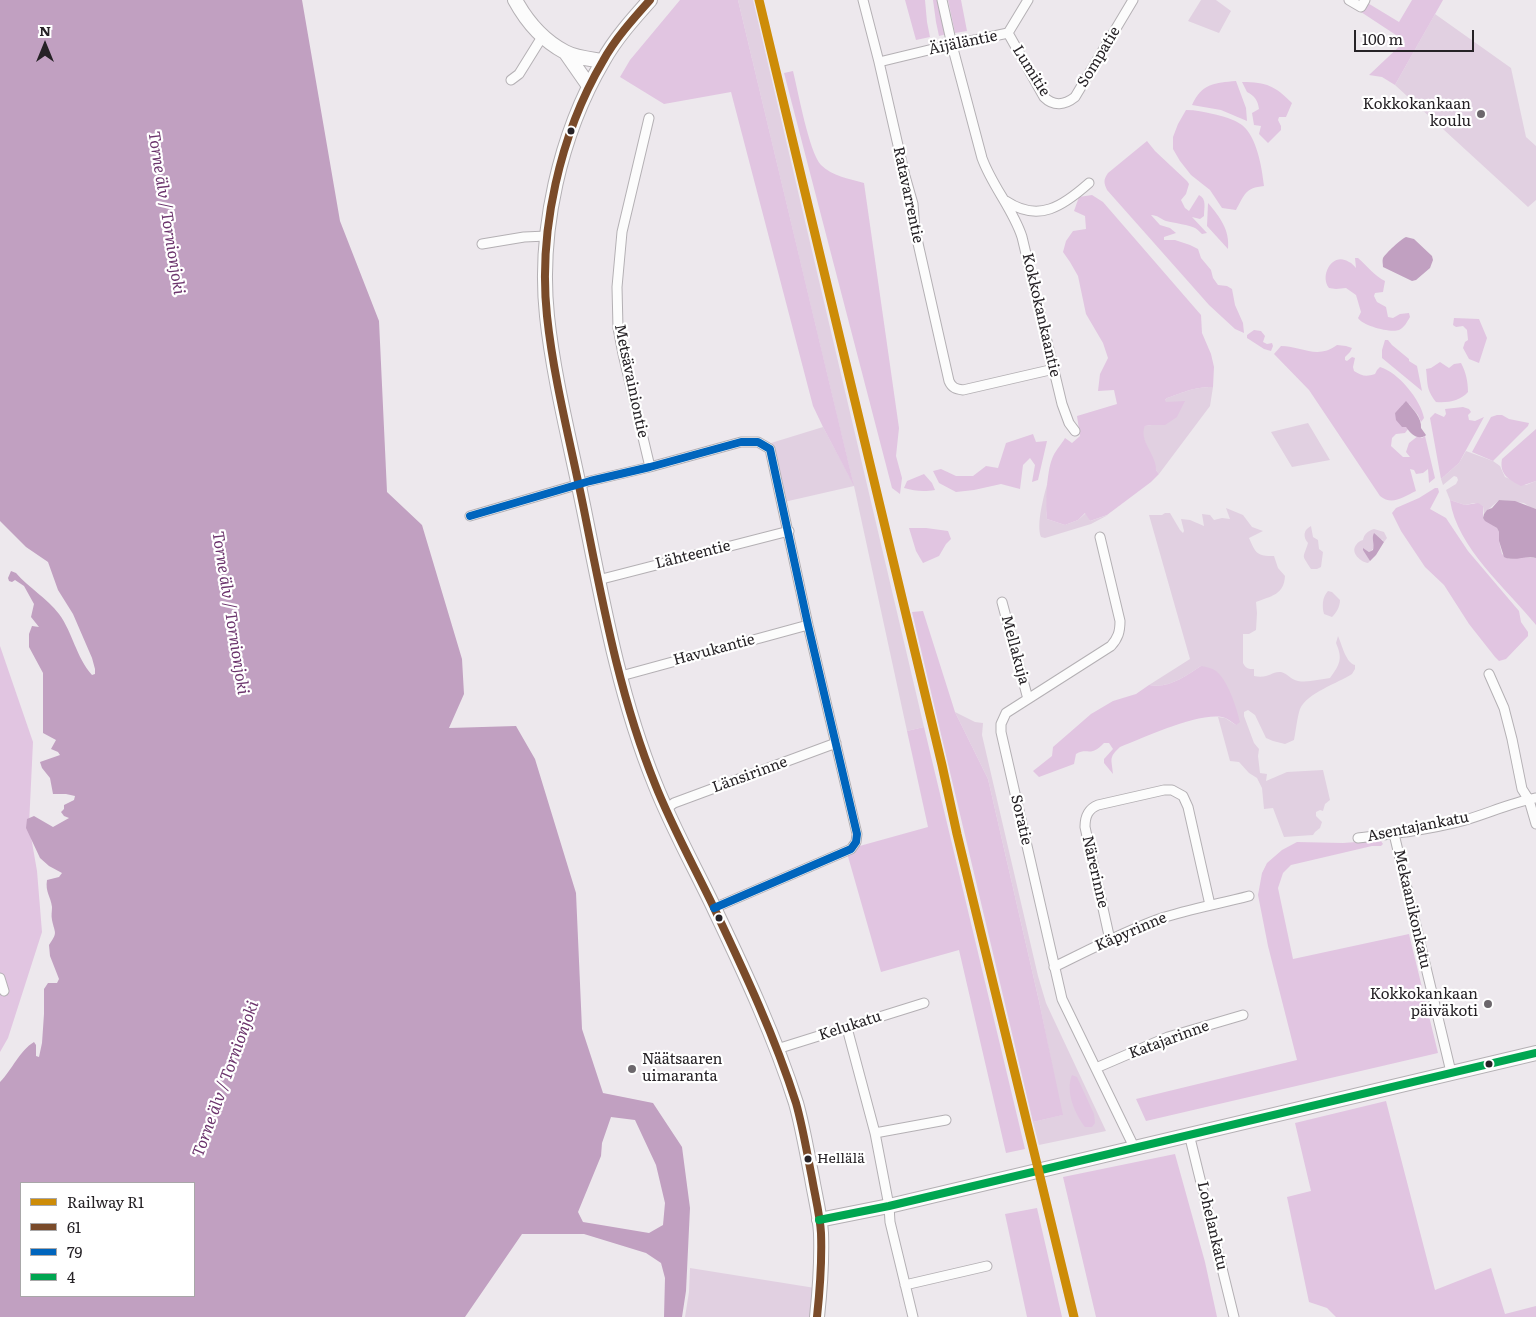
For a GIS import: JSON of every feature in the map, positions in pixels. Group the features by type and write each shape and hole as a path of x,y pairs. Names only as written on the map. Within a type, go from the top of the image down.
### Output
{"street":[{"path":"515,0 537,33 566,53 589,86"},
{"path":"650,0 603,61 589,86 565,149 557,177 547,236 546,313 552,358 598,580 620,676 641,748 666,809 759,1006 777,1049 796,1105 807,1151 819,1220 821,1260 817,1317"},
{"name":"Ratavarrentie","path":"863,0 913,204 915,230 949,381 955,388 963,390 1054,369"},
{"name":"Kokkokankaantie","path":"942,0 982,158 986,170 1018,224 1062,404 1069,423 1075,431"},
{"name":"Äijäläntie","path":"879,62 1008,33 1028,0"},
{"name":"Sompatie","path":"1057,104 1069,102 1075,97 1133,0"},
{"path":"1349,0 1363,4"},
{"name":"Lumitie","path":"1008,33 1044,97 1057,104"},
{"path":"511,80 519,74 542,37"},
{"path":"566,53 603,61"},
{"name":"Metsävainiontie","path":"649,118 622,232 618,262 618,328 650,467"},
{"path":"1003,199 1021,208 1033,211 1046,210 1069,200 1089,183"},
{"path":"482,244 524,237 547,236"},
{"path":"470,516 579,484 741,442 758,442 770,448 808,625 857,834 856,842 852,849 714,908"},
{"name":"Lähteentie","path":"598,580 789,531"},
{"name":"Soratie","path":"1100,537 1120,621 1120,632 1117,639 1111,646 1006,713 1001,724 1001,732 1062,999 1134,1147"},
{"name":"Mellakuja","path":"1002,602 1028,699"},
{"name":"Havukantie","path":"620,676 808,625"},
{"path":"1489,674 1504,708 1522,790 1532,799 1536,824"},
{"name":"Länsirinne","path":"666,809 674,803 836,744"},
{"name":"Närerinne","path":"1110,940 1085,827 1086,815 1092,808 1098,805 1164,790 1172,790 1184,796 1210,905"},
{"name":"Asentajankatu","path":"1358,838 1394,834 1461,821 1517,802 1532,799"},
{"name":"Mekaanikonkatu","path":"1394,834 1451,1072"},
{"name":"Käpyrinne","path":"1054,967 1131,930 1161,919 1197,907 1249,896"},
{"path":"0,978 4,991"},
{"name":"Kelukatu","path":"777,1049 924,1003"},
{"name":"Katajarinne","path":"1096,1068 1168,1037 1243,1015"},
{"path":"847,1028 875,1133 889,1206 890,1222 913,1317"},
{"path":"819,1220 889,1206 1536,1053"},
{"path":"875,1133 946,1120"},
{"name":"Lohelankatu","path":"1189,1134 1234,1317"},
{"path":"905,1285 987,1266"}],"shaded area":[{"path":"680,0 738,0 854,486 813,406 731,92 664,104 620,77 630,60"},
{"path":"738,0 753,0 924,727 907,731 854,486 784,502 771,443 823,427 853,483"},
{"path":"905,0 925,0 930,37 916,40"},
{"path":"933,0 939,0 947,34 939,36"},
{"path":"948,0 961,0 967,31 955,33"},
{"path":"1201,0 1216,0 1231,11 1219,33 1188,21"},
{"path":"1412,0 1443,0 1395,85 1382,77 1369,75 1405,41 1361,12 1366,2 1399,22"},
{"name":"Kokkokankaan koulu","path":"1435,14 1511,68 1526,137 1536,146 1536,200 1528,207 1395,85"},
{"path":"793,71 808,135 821,165 841,177 864,183 899,428 896,456 902,478 900,494 892,488 784,73"},
{"path":"1236,81 1246,108 1247,121 1221,110 1192,105 1200,92 1205,88 1215,84"},
{"path":"1242,82 1270,86 1292,103 1286,117 1279,117 1281,130 1268,143 1259,134 1261,126 1254,125 1252,113 1259,109 1257,101 1247,92"},
{"path":"1186,110 1232,119 1247,130 1255,145 1264,186 1249,190 1236,210 1222,208 1210,190 1191,175 1173,149 1173,137"},
{"path":"1147,141 1189,184 1186,194 1181,200 1185,208 1189,211 1199,195 1202,197 1204,216 1200,219 1192,217 1207,233 1202,234 1193,227 1166,221 1151,215 1160,225 1170,228 1176,233 1164,237 1164,240 1175,240 1198,249 1201,258 1211,270 1213,278 1218,285 1227,286 1232,289 1235,305 1243,323 1244,333 1235,329 1209,305 1107,190 1104,182 1108,173"},
{"path":"1092,195 1103,202 1201,315 1202,333 1214,367 1213,387 1194,389 1167,398 1166,402 1185,401 1177,417 1165,425 1145,426 1144,436 1159,474 1151,482 1107,515 1090,521 1085,513 1078,520 1065,525 1047,519 1048,480 1053,456 1065,438 1072,443 1080,436 1077,416 1117,404 1114,390 1098,391 1100,374 1108,358 1103,343 1086,314 1078,276 1063,252 1066,241 1073,231 1086,229 1085,216 1074,211 1079,197"},
{"path":"1208,203 1226,230 1228,249 1207,226"},
{"path":"1355,258 1358,258 1374,274 1385,281 1383,292 1375,293 1374,296 1377,302 1386,307 1388,317 1393,318 1400,314 1409,313 1410,317 1401,329 1395,331 1383,330 1365,324 1358,318 1361,312 1356,295 1346,288 1329,288 1326,283 1326,277 1329,266 1333,262 1343,259 1356,268"},
{"path":"1454,318 1479,319 1487,338 1479,363 1469,359 1463,348 1468,340 1467,330 1463,326 1456,327 1453,325"},
{"path":"1254,330 1261,331 1265,336 1263,342 1267,344 1272,343 1271,351 1264,349 1247,338 1247,335"},
{"path":"1385,340 1388,340 1409,361 1417,366 1422,391 1382,358"},
{"path":"1337,345 1352,348 1345,357 1345,360 1347,361 1352,357 1355,358 1353,367 1357,373 1364,376 1372,375 1380,367 1394,375 1414,395 1422,411 1424,418 1421,422 1409,404 1403,404 1395,413 1408,429 1405,433 1396,434 1392,438 1391,446 1403,457 1410,457 1406,452 1409,443 1418,436 1422,438 1425,436 1435,478 1429,483 1428,469 1423,473 1416,474 1414,470 1410,469 1416,491 1402,498 1389,500 1380,496 1309,390 1274,354 1281,346 1316,352 1330,349"},
{"path":"1440,362 1449,368 1454,364 1461,363 1468,385 1468,392 1461,398 1449,402 1436,402 1430,394 1426,369"},
{"path":"1213,387 1210,406 1159,474 1142,430 1145,426 1165,425 1165,400 1167,398 1194,389"},
{"path":"1463,407 1471,412 1468,415 1469,420 1475,421 1484,417 1459,463 1441,479 1430,418 1435,413 1444,417 1446,414 1445,409"},
{"path":"1497,415 1529,423 1493,461 1472,452 1491,417"},
{"path":"1308,423 1330,460 1292,467 1271,432"},
{"path":"1536,429 1536,481 1521,486 1506,476 1502,469 1502,459"},
{"path":"1033,434 1036,442 1047,441 1038,480 1032,482 1035,465 1030,458 1023,465 1020,489 1001,484 956,492 939,483 933,471 941,469 956,476 973,476 986,466 998,468 1006,443"},
{"path":"1466,451 1493,461 1500,466 1505,477 1526,485 1536,481 1536,509 1524,503 1499,500 1484,514 1483,506 1474,503 1465,505 1450,500 1446,490 1456,484 1457,477 1454,476 1443,485 1441,479 1459,463"},
{"path":"924,474 935,490 919,491 904,488 907,481"},
{"path":"1048,481 1047,519 1065,525 1078,520 1086,513 1090,521 1108,515 1091,524 1045,538 1041,537 1040,517"},
{"path":"1438,488 1439,492 1430,509 1446,518 1468,551 1519,611 1521,622 1528,632 1528,636 1506,659 1499,661 1469,624 1444,585 1425,567 1401,531 1392,513 1396,508 1419,498"},
{"path":"1450,500 1465,505 1478,503 1483,506 1483,518 1497,528 1502,554 1509,559 1521,557 1536,558 1536,625 1473,551 1462,535"},
{"path":"1226,508 1243,515 1252,527 1263,531 1249,538 1251,543 1260,555 1274,556 1278,568 1285,576 1282,587 1276,594 1256,602 1256,630 1249,634 1243,634 1243,663 1245,666 1249,669 1254,669 1254,676 1266,676 1281,672 1291,678 1302,681 1330,678 1336,669 1340,657 1336,643 1338,636 1349,661 1355,665 1352,674 1316,693 1304,703 1300,709 1294,740 1285,744 1266,738 1255,715 1248,710 1244,712 1254,743 1259,749 1260,773 1267,774 1266,781 1287,772 1323,770 1330,800 1325,804 1323,811 1316,812 1316,816 1322,822 1320,828 1313,835 1284,837 1273,808 1264,809 1262,788 1257,778 1249,773 1239,762 1230,761 1218,717 1225,718 1236,725 1201,666 1170,683 1156,686 1149,685 1190,659 1149,515 1170,513 1183,533 1181,519 1190,520 1204,526 1202,514 1210,515 1214,520 1230,519"},
{"path":"1311,526 1313,537 1318,540 1319,549 1323,552 1321,567 1317,569 1311,569 1304,556 1308,543 1305,534 1306,530"},
{"path":"909,528 948,531 951,539 939,556 923,563 916,551"},
{"path":"1374,529 1384,532 1387,538 1384,542 1382,539 1369,552 1363,548 1370,561 1368,563 1357,557 1354,551 1364,536"},
{"path":"1328,591 1332,592 1340,600 1338,610 1332,617 1324,614 1323,611 1324,599"},
{"path":"923,611 955,712 988,779 1063,1115 1033,1122 912,612"},
{"path":"0,646 33,742 29,825 37,871 42,932 8,1038 0,1052"},
{"path":"1201,666 1214,670 1224,681 1239,716 1240,722 1236,725 1222,717 1211,717 1185,722 1157,732 1120,747 1112,756 1113,774 1104,763 1104,759 1113,749 1109,743 1104,743 1092,751 1080,752 1076,754 1074,764 1039,777 1033,771 1052,756 1053,747 1091,714 1113,701 1136,694 1149,685 1163,685 1176,681"},
{"path":"955,712 975,722 983,723 982,735 1038,976 1046,1003 1106,1131 1039,1145 1033,1122 1062,1115 1039,1001 988,779"},
{"path":"924,727 1025,1149 1006,1153 959,950 881,972 847,853 856,847 928,827 907,731"},
{"path":"1381,841 1383,844 1381,846 1372,846 1291,865 1283,873 1278,888 1293,959 1409,934 1438,1053 1146,1121 1136,1099 1297,1060 1268,946 1258,895 1262,873 1267,863 1282,850 1297,842 1343,843"},
{"path":"1072,1075 1077,1077 1094,1114 1095,1123 1092,1127 1085,1127 1072,1102 1070,1082"},
{"path":"1386,1101 1435,1290 1491,1268 1505,1314 1536,1306 1536,1317 1336,1317 1327,1308 1309,1302 1287,1197 1311,1191 1295,1123"},
{"path":"1175,1154 1205,1262 1217,1317 1096,1317 1063,1177"},
{"path":"1037,1208 1062,1317 1027,1317 1005,1214"},
{"path":"690,1268 815,1288 814,1317 685,1317"}],"water":[{"name":"Torne älv / Tornionjoki","path":"0,0 302,0 340,221 379,321 387,492 422,525 462,659 464,694 449,728 516,726 535,759 576,893 582,1029 603,1093 653,1103 682,1147 690,1208 686,1291 682,1317 664,1317 665,1278 661,1263 646,1253 584,1234 522,1234 465,1317 0,1317 0,1082 24,1050 34,1042 36,1045 36,1056 39,1057 42,1043 44,989 48,983 57,983 59,979 50,956 49,945 55,933 52,907 47,891 47,880 59,877 62,873 49,866 40,858 26,828 27,819 34,816 53,827 69,818 61,812 64,809 64,805 74,800 75,796 53,794 50,778 40,762 60,755 51,749 56,740 43,733 43,673 29,647 29,634 32,626 39,627 31,617 34,604 24,586 15,580 9,581 8,578 11,571 16,573 44,598 59,614 82,661 92,675 95,674 92,658 73,614 58,590 48,562 26,547 0,521","holes":["611,1117 635,1120 656,1165 665,1203 663,1225 649,1233 583,1222 578,1212 601,1156 602,1143"]},
{"path":"1406,237 1414,239 1432,256 1433,260 1430,268 1416,280 1412,281 1383,267 1385,256 1397,243"},
{"path":"1406,401 1419,417 1425,436 1414,436 1396,420 1395,413"},
{"path":"1499,500 1515,501 1536,509 1536,558 1512,559 1504,557 1497,528 1483,518 1487,510 1492,508"},
{"path":"1374,533 1384,542 1370,561 1363,548 1369,552 1373,550"}],"rail line":[{"name":"R1","path":"759,0 1074,1317"}],"transit line":[{"name":"61","path":"650,0 619,37 603,61 588,89 564,151 549,217 546,251 545,284 550,341 606,617 632,718 662,800 748,981 779,1054 796,1103 805,1140 820,1226 821,1264 817,1317"},
{"name":"79","path":"470,516 590,481 741,442 758,442 770,449 808,625 857,834 856,842 851,849 714,908"},
{"name":"4","path":"819,1220 889,1206 1536,1053"}],"place":[{"name":"Kokkokankaan koulu","path":"1481,114"},
{"name":"Kokkokankaan päiväkoti","path":"1488,1004"},
{"name":"Näätsaaren uimaranta","path":"632,1069"},
{"name":"Hellälä","path":"808,1159"}]}
